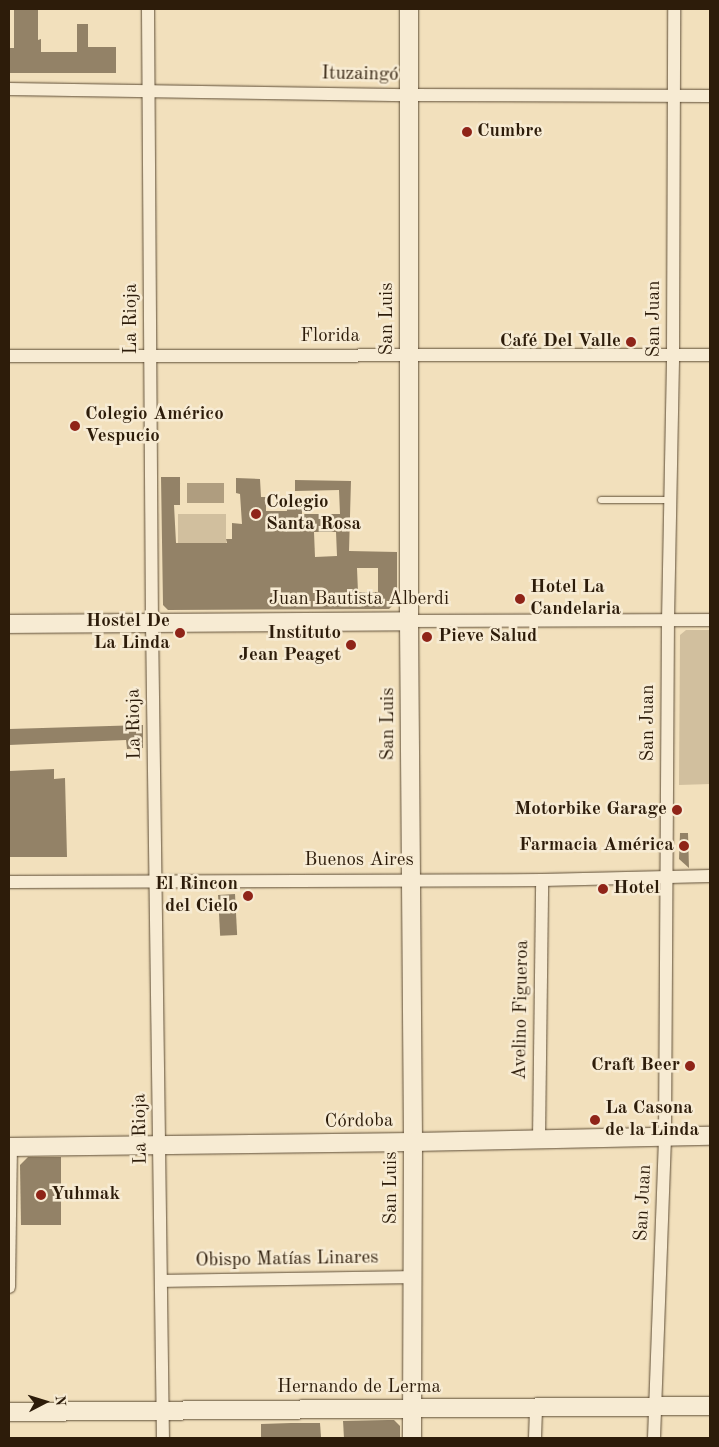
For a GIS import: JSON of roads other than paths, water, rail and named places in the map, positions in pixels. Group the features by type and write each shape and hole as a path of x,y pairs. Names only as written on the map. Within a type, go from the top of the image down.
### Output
{"street":[{"name":"La Rioja","path":"148,9 152,622 163,1438"},
{"name":"San Luis","path":"410,9 409,621 413,1142 412,1438"},
{"name":"San Juan","path":"654,1438 666,1136 668,621 674,355 674,9"},
{"name":"Ituzaingó","path":"9,89 409,95 710,96"},
{"name":"Florida","path":"9,356 710,355"},
{"name":"Juan Bautista Alberdi","path":"9,624 710,620"},
{"name":"Buenos Aires","path":"9,882 542,880 710,876"},
{"name":"Avelino Figueroa","path":"539,1140 542,880"},
{"name":"Córdoba","path":"10,1147 710,1136"},
{"path":"9,1287 10,1147"},
{"name":"Obispo Matías Linares","path":"162,1281 412,1277"},
{"name":"Hernando de Lerma","path":"9,1412 710,1406"},
{"path":"535,1438 536,1408"}],"lane":[{"path":"600,500 670,500"}],"place":[{"name":"Cumbre","path":"467,132"},
{"name":"Café Del Valle","path":"631,342"},
{"name":"Colegio Américo Vespucio","path":"75,426"},
{"name":"Colegio Santa Rosa","path":"256,514"},
{"name":"Hotel La Candelaria","path":"520,599"},
{"name":"Hostel De La Linda","path":"180,633"},
{"name":"Pieve Salud","path":"427,637"},
{"name":"Instituto Jean Peaget","path":"351,645"},
{"name":"Motorbike Garage","path":"677,810"},
{"name":"Farmacia América","path":"684,846"},
{"name":"Hotel","path":"603,889"},
{"name":"El Rincon del Cielo","path":"248,896"},
{"name":"Craft Beer","path":"690,1066"},
{"name":"La Casona de la Linda","path":"595,1120"},
{"name":"Yuhmak","path":"41,1195"}]}
